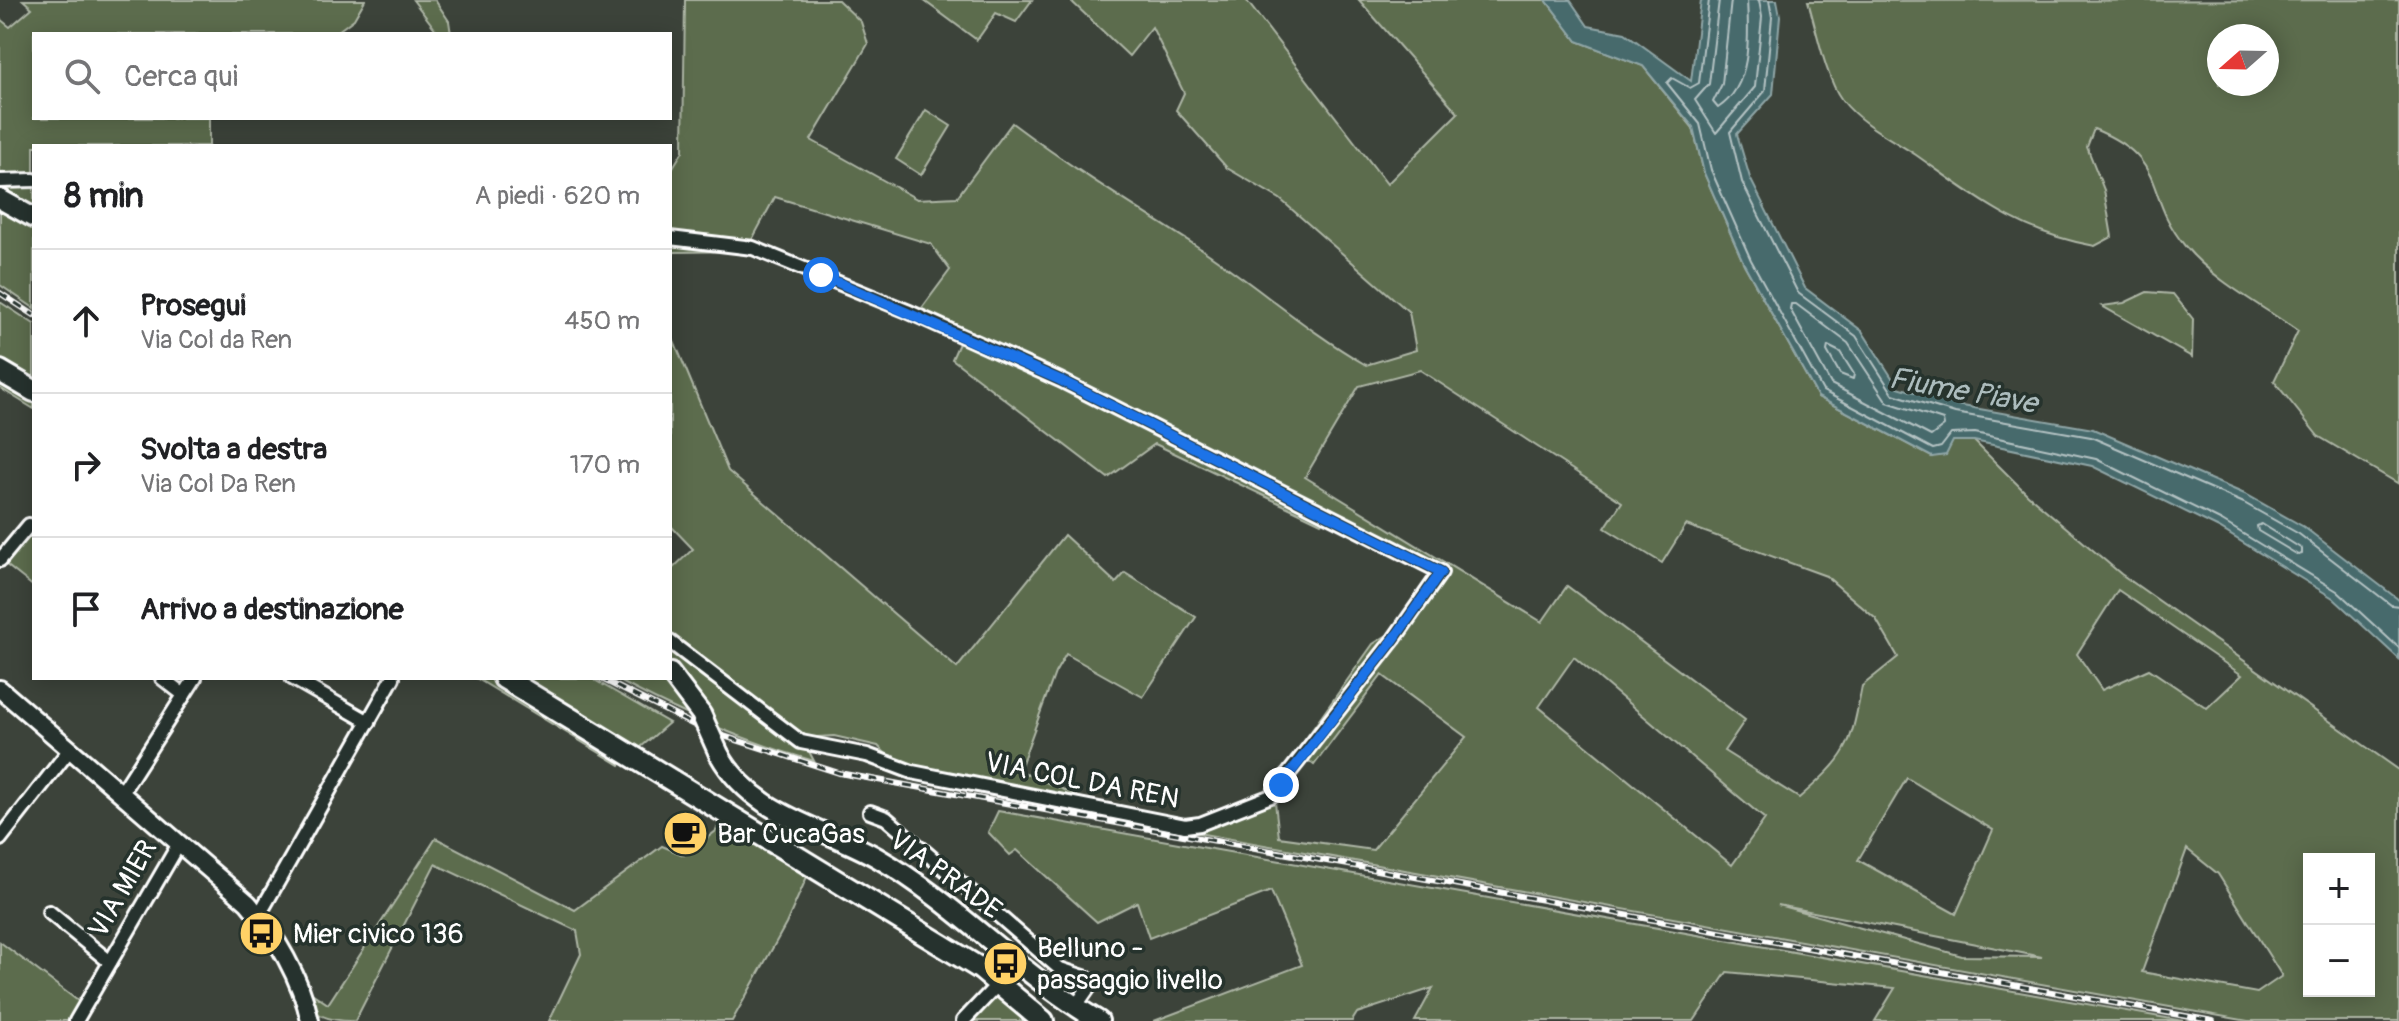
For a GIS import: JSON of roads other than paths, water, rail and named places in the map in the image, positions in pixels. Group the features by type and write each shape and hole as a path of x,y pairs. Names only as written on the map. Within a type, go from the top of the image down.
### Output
{"main road":[{"path":"0,199 32,217"},
{"path":"0,371 32,390"},
{"name":"VIA PRADE","path":"672,676 701,714 719,754 742,787 763,805 894,868 1075,1007 1099,1021"},
{"path":"507,680 1000,982 1043,1021"}],"street":[{"path":"0,181 32,180"},
{"name":"VIA COL DA REN","path":"672,238 753,248 907,311 1060,380 1441,572 1394,639 1271,796 1200,824 1177,826 912,772 843,749 796,739 672,644"},
{"path":"0,560 29,525"},
{"path":"165,680 184,695"},
{"path":"122,792 194,680"},
{"path":"296,680 369,722"},
{"path":"259,915 392,680"},
{"name":"VIA MIER","path":"0,689 180,842 259,915 297,981 310,1021"},
{"path":"0,839 71,748"},
{"path":"870,812 886,818 1060,969 1087,978 1089,987 1075,1007"},
{"name":"VIA MIER","path":"76,1021 180,842"},
{"name":"VIA MIER","path":"49,912 110,962"},
{"path":"963,1021 1000,982"}],"water":[{"path":"1546,0 1570,0 1588,26 1625,33 1691,81 1701,0 1777,0 1780,16 1773,94 1737,134 1750,178 1805,288 1862,331 1898,387 1957,405 2093,429 2247,495 2304,527 2399,600 2399,659 2333,598 2219,528 2092,466 1974,441 1953,441 1946,455 1932,457 1818,397 1744,264 1704,173 1693,127 1643,66 1577,41"}],"railway":[{"path":"0,293 32,314"},
{"path":"604,680 702,729 839,773 2213,1021"}],"place":[{"name":"Bar CucaGas","path":"686,834"},
{"name":"Mier civico 136","path":"262,934"},
{"name":"Belluno - passaggio livello","path":"1006,964"}],"water label":[{"name":"Fiume Piave","path":"1963,391"}]}
